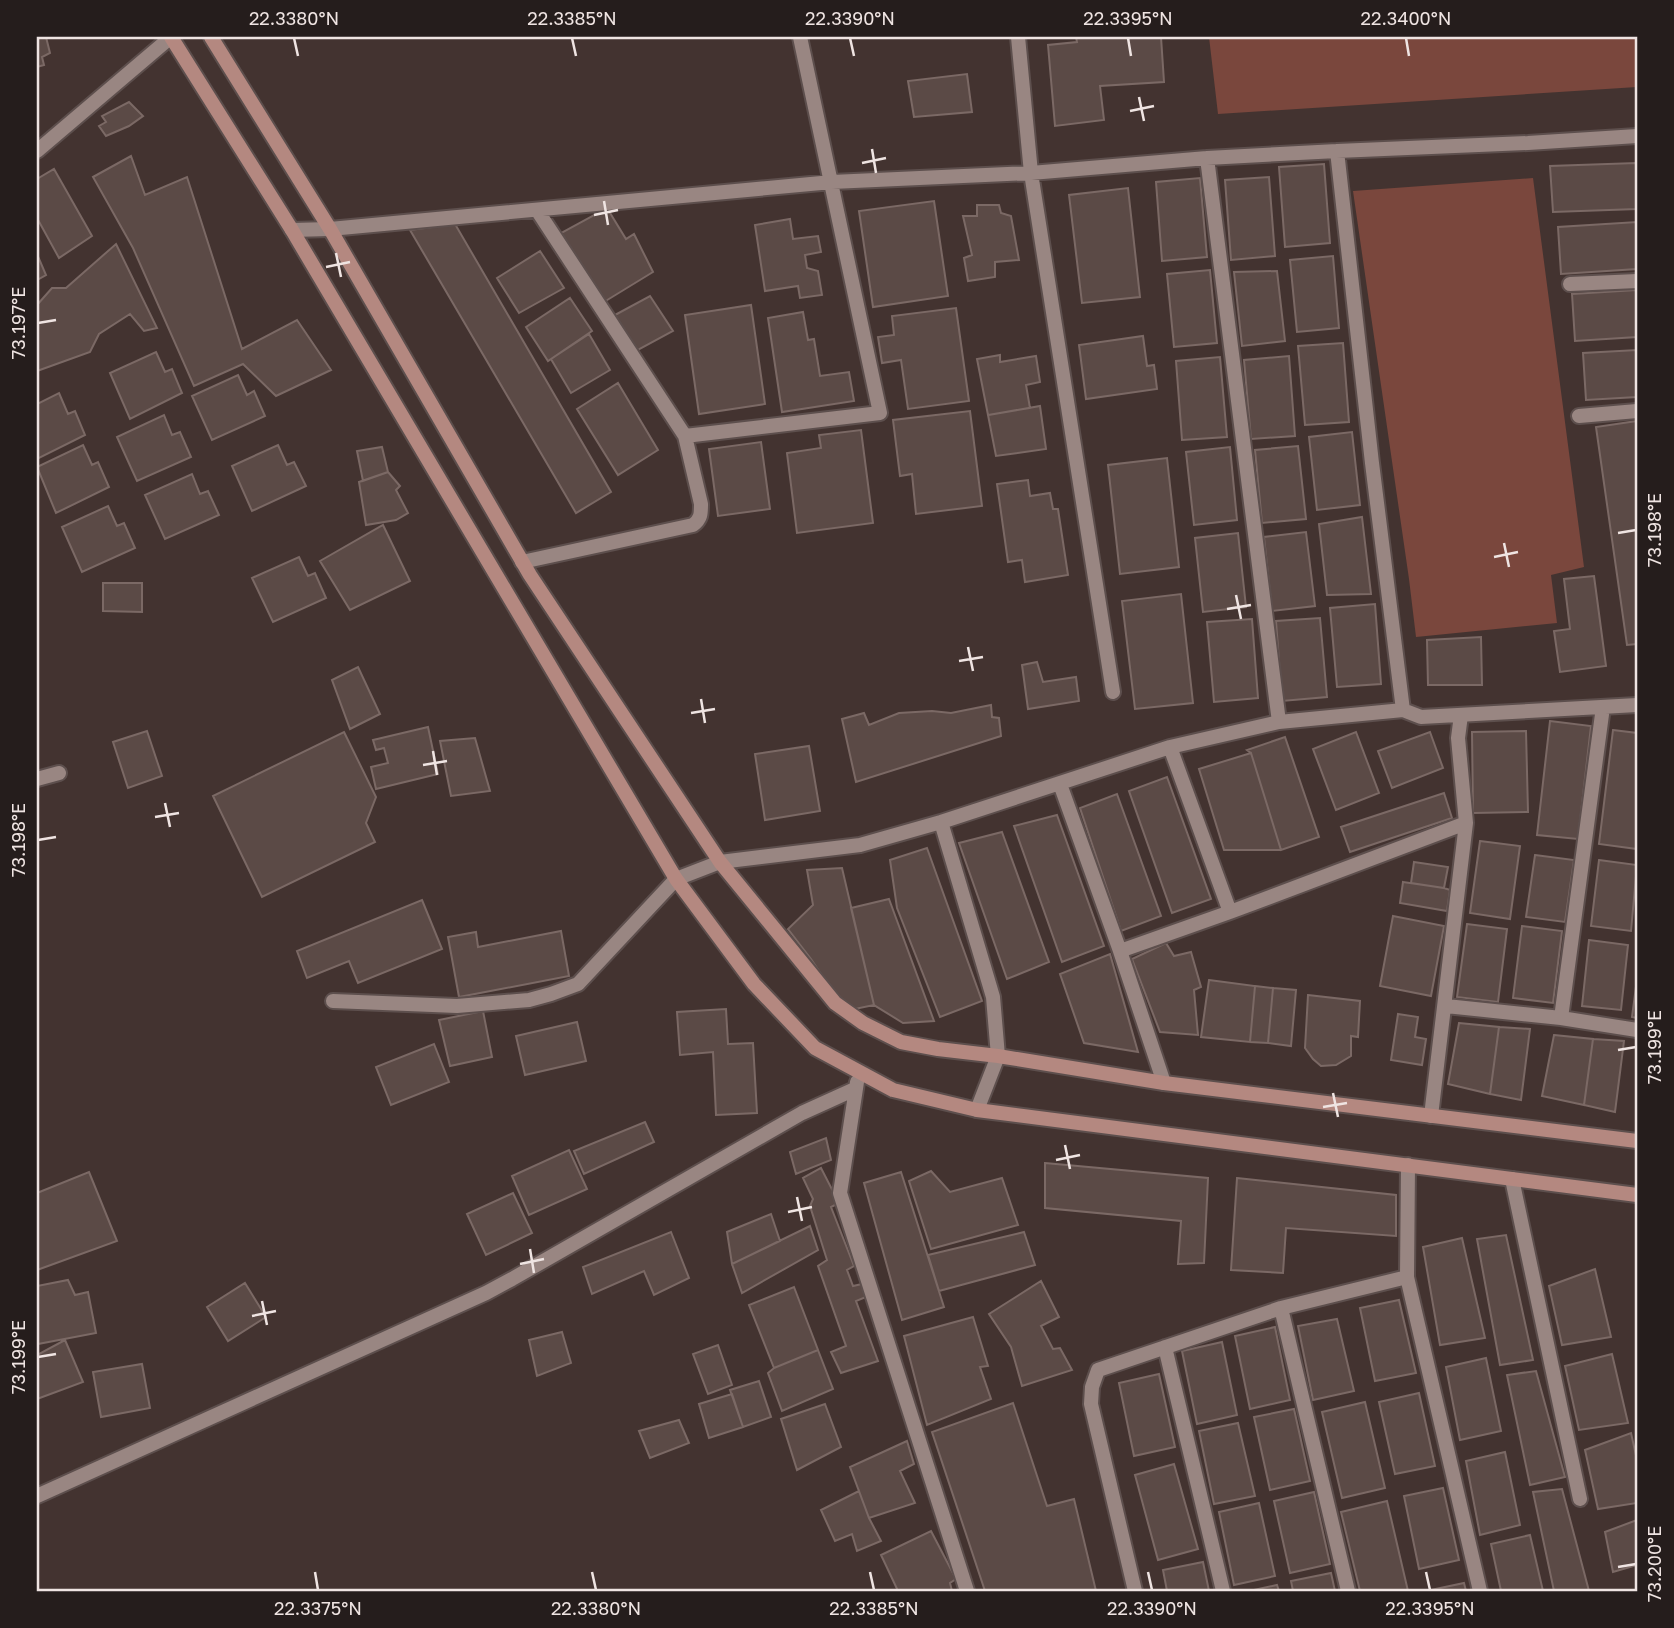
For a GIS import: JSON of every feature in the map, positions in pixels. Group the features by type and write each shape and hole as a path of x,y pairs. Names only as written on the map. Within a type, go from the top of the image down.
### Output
{"street":[{"path":"37,151 171,37 292,230 676,879 754,985 814,1048 893,1090 977,1110 1637,1195"},
{"path":"211,37 330,229 522,562 720,862 835,1003 863,1023 901,1042 1164,1083 1637,1141"},
{"path":"685,436 880,413 800,37"},
{"path":"1018,37 1031,173 1113,692"},
{"path":"292,230 330,229 832,182 1031,173 1337,151 1637,136"},
{"path":"1337,151 1403,710"},
{"path":"1207,159 1279,722"},
{"path":"522,562 693,525 701,514 685,436 537,210"},
{"path":"1570,284 1637,281"},
{"path":"1579,416 1637,411"},
{"path":"333,1001 457,1006 529,1000 551,994 578,984 676,879 720,862 860,845 941,822 1170,747 1279,722 1403,710 1421,717 1637,705"},
{"path":"1562,1018 1603,707"},
{"path":"1432,1116 1466,823 1458,738 1461,715"},
{"path":"1170,747 1230,912"},
{"path":"37,779 59,773"},
{"path":"1060,784 1164,1083"},
{"path":"941,822 993,997 998,1056 977,1110"},
{"path":"1120,951 1466,823"},
{"path":"1446,1006 1562,1018 1637,1030"},
{"path":"860,1072 839,1193 967,1591"},
{"path":"37,1496 486,1293 802,1113 855,1089"},
{"path":"1408,1165 1407,1278 1479,1591"},
{"path":"1512,1179 1580,1499"},
{"path":"1135,1591 1091,1404 1092,1387 1098,1370 1281,1308 1407,1278"},
{"path":"1281,1308 1348,1591"},
{"path":"1165,1347 1223,1591"}],"shaded area":[{"path":"1209,37 1637,37 1637,87 1218,114"},
{"path":"1533,178 1584,567 1551,575 1557,623 1416,637 1353,191"}],"building":[{"path":"37,37 46,37 50,53 42,57 44,65 37,67"},
{"path":"1076,37 1161,37 1164,82 1100,86 1104,120 1055,126 1048,45 1077,42"},
{"path":"967,74 972,112 914,117 908,81"},
{"path":"129,102 143,116 129,126 106,136 99,126 106,122 102,116"},
{"path":"131,156 145,195 187,177 242,349 297,320 331,370 276,396 243,364 194,386 133,248 93,177"},
{"path":"1636,163 1637,209 1553,212 1550,166"},
{"path":"1324,164 1330,243 1285,247 1279,167"},
{"path":"54,169 92,236 59,258 37,218 37,179"},
{"path":"1269,177 1275,256 1231,260 1225,180"},
{"path":"1200,178 1207,257 1162,261 1156,182"},
{"path":"1128,188 1140,297 1082,303 1069,195"},
{"path":"934,201 948,296 873,307 859,211"},
{"path":"977,205 999,205 1001,213 1011,216 1019,260 995,262 995,277 968,281 964,258 972,255 963,216 977,216"},
{"path":"607,208 626,239 634,234 653,272 604,302 561,233"},
{"path":"790,219 793,239 818,236 821,252 805,255 807,268 818,271 822,295 800,298 798,286 765,291 755,225"},
{"path":"1637,222 1637,269 1561,274 1558,227"},
{"path":"455,224 611,492 576,513 410,230"},
{"path":"116,244 157,328 144,331 130,314 99,334 90,352 37,371 37,305 52,288 66,288"},
{"path":"540,251 564,288 519,313 497,278"},
{"path":"37,254 46,275 37,280"},
{"path":"1333,256 1339,328 1297,332 1290,260"},
{"path":"1210,270 1217,343 1174,347 1167,274"},
{"path":"1277,271 1285,341 1242,346 1234,272"},
{"path":"1637,290 1637,337 1575,341 1572,294"},
{"path":"650,296 673,331 636,351 615,315"},
{"path":"570,298 592,331 548,361 526,327"},
{"path":"751,305 765,404 699,414 685,315"},
{"path":"956,308 969,401 908,409 901,360 882,363 878,337 894,335 892,316"},
{"path":"803,312 808,340 814,339 820,376 849,372 854,401 782,412 768,318"},
{"path":"589,334 610,370 571,393 551,359"},
{"path":"1143,336 1147,366 1154,365 1157,389 1086,399 1079,345"},
{"path":"1343,343 1349,422 1305,425 1298,346"},
{"path":"1637,350 1637,397 1586,400 1583,353"},
{"path":"156,352 165,372 172,369 182,393 130,419 110,373"},
{"path":"1000,355 1000,362 1036,356 1040,382 1026,385 1030,408 988,415 977,359"},
{"path":"1289,356 1295,436 1251,439 1244,360"},
{"path":"1220,357 1227,437 1182,440 1176,361"},
{"path":"238,375 247,395 254,391 265,416 212,440 192,396"},
{"path":"618,383 658,450 618,475 577,409"},
{"path":"59,393 68,414 75,411 85,435 37,459 37,404"},
{"path":"1040,406 1046,449 996,456 988,415"},
{"path":"970,411 982,506 916,514 912,474 900,476 893,420"},
{"path":"164,415 172,435 180,432 191,457 137,481 117,437"},
{"path":"1637,421 1637,644 1627,645 1596,427"},
{"path":"861,430 873,523 797,533 787,453 821,448 819,435"},
{"path":"1352,432 1360,505 1317,510 1309,437"},
{"path":"761,442 770,509 718,516 709,449"},
{"path":"83,445 92,465 98,462 109,487 56,513 37,467"},
{"path":"278,445 287,465 294,462 306,486 252,511 232,466"},
{"path":"1298,446 1306,519 1262,523 1255,450"},
{"path":"382,447 388,472 363,481 357,451"},
{"path":"1230,447 1237,520 1194,525 1186,452"},
{"path":"1167,458 1179,567 1120,574 1108,465"},
{"path":"388,472 400,486 396,490 408,513 396,520 366,525 359,482"},
{"path":"192,474 200,494 208,491 219,515 165,539 145,495"},
{"path":"1028,480 1030,496 1050,493 1053,509 1058,509 1068,575 1025,582 1022,560 1008,562 997,484"},
{"path":"108,506 117,526 124,523 135,548 82,572 62,527"},
{"path":"1362,517 1371,594 1327,595 1319,524"},
{"path":"383,525 410,581 350,610 320,561"},
{"path":"1306,532 1315,606 1272,611 1264,537"},
{"path":"1238,533 1246,607 1203,612 1195,538"},
{"path":"299,557 308,576 315,573 326,598 273,622 252,578"},
{"path":"1594,576 1606,666 1560,672 1554,631 1570,629 1564,579"},
{"path":"103,583 142,583 142,612 103,611"},
{"path":"1181,594 1193,703 1135,709 1122,601"},
{"path":"1375,604 1381,684 1337,687 1330,608"},
{"path":"1320,618 1327,697 1282,701 1276,621"},
{"path":"1252,619 1258,698 1214,702 1207,622"},
{"path":"1481,637 1482,685 1428,685 1427,640"},
{"path":"1037,662 1043,682 1076,677 1079,701 1028,709 1022,665"},
{"path":"358,667 380,714 350,729 332,680"},
{"path":"991,705 992,717 999,718 1001,736 856,782 842,719 864,713 869,725 899,713 951,713"},
{"path":"1550,721 1591,726 1578,839 1537,835"},
{"path":"428,727 438,774 376,789 371,767 388,763 384,748 376,750 373,740"},
{"path":"1613,730 1637,733 1637,849 1599,844"},
{"path":"147,731 162,776 128,788 113,742"},
{"path":"1526,731 1528,812 1473,813 1472,732"},
{"path":"344,732 376,797 366,823 375,842 262,897 213,796"},
{"path":"1356,732 1379,793 1336,810 1313,749"},
{"path":"1430,732 1443,768 1392,788 1378,751"},
{"path":"1285,737 1319,837 1281,850 1251,753 1247,750"},
{"path":"475,738 490,791 451,796 440,741"},
{"path":"809,746 820,811 765,820 755,754"},
{"path":"1251,753 1281,850 1224,850 1199,769"},
{"path":"1167,777 1211,899 1172,913 1129,791"},
{"path":"1444,793 1452,818 1350,852 1341,827"},
{"path":"1117,794 1161,916 1121,931 1080,808"},
{"path":"1057,815 1104,946 1062,962 1014,826"},
{"path":"1002,832 1049,962 1007,979 959,843"},
{"path":"1480,841 1520,846 1510,919 1470,913"},
{"path":"927,848 982,1001 940,1017 897,908 890,860"},
{"path":"1535,855 1574,860 1565,922 1526,917"},
{"path":"1599,860 1637,865 1631,931 1591,926"},
{"path":"1414,862 1448,867 1444,888 1411,883"},
{"path":"842,868 874,1005 855,1009 833,992 788,929 813,905 807,870"},
{"path":"1403,882 1450,890 1447,911 1400,903"},
{"path":"889,899 934,1021 903,1023 874,1005 851,908"},
{"path":"422,900 442,949 358,983 349,961 307,978 297,951"},
{"path":"1393,916 1444,926 1431,996 1380,986"},
{"path":"1467,924 1507,929 1498,1002 1457,997"},
{"path":"1522,926 1562,931 1553,1003 1513,998"},
{"path":"561,931 569,976 459,997 448,937 476,932 478,947"},
{"path":"1589,940 1628,945 1621,1010 1582,1006"},
{"path":"1166,943 1174,956 1191,952 1201,987 1194,990 1198,1035 1160,1032 1132,959"},
{"path":"1110,954 1138,1052 1084,1043 1060,974"},
{"path":"1637,979 1637,1018 1632,1017"},
{"path":"1209,980 1255,986 1250,1042 1201,1037"},
{"path":"1255,986 1273,988 1268,1043 1250,1042"},
{"path":"1273,988 1296,990 1291,1046 1268,1043"},
{"path":"1308,995 1360,1001 1358,1037 1351,1036 1351,1056 1336,1065 1321,1066 1305,1048"},
{"path":"726,1009 728,1044 753,1043 757,1113 716,1115 713,1052 680,1055 677,1012"},
{"path":"483,1011 492,1057 450,1066 439,1020"},
{"path":"1398,1014 1418,1017 1415,1037 1426,1039 1422,1065 1391,1060"},
{"path":"577,1022 586,1061 525,1075 516,1036"},
{"path":"1459,1023 1499,1027 1490,1094 1448,1084"},
{"path":"1499,1027 1530,1029 1521,1100 1490,1094"},
{"path":"1554,1035 1593,1039 1584,1105 1542,1096"},
{"path":"1593,1039 1624,1041 1615,1112 1584,1105"},
{"path":"434,1044 449,1082 391,1105 376,1067"},
{"path":"645,1122 654,1142 584,1174 574,1151"},
{"path":"826,1138 831,1160 796,1174 790,1152"},
{"path":"569,1150 587,1189 529,1215 512,1176"},
{"path":"1045,1163 1208,1178 1204,1263 1178,1264 1181,1221 1045,1208"},
{"path":"821,1168 839,1203 831,1207 854,1266 847,1270 853,1286 862,1284 866,1297 856,1301 878,1361 841,1373 831,1352 846,1346 818,1266 827,1260 810,1206 813,1199 803,1178"},
{"path":"931,1171 950,1192 1002,1178 1018,1225 931,1249 909,1181"},
{"path":"89,1172 117,1241 37,1270 37,1193"},
{"path":"901,1172 944,1307 902,1320 864,1183"},
{"path":"1237,1178 1396,1195 1396,1236 1286,1228 1283,1273 1231,1270"},
{"path":"513,1193 532,1233 486,1255 467,1214"},
{"path":"771,1214 780,1241 732,1264 727,1232"},
{"path":"810,1226 818,1250 742,1293 732,1264"},
{"path":"671,1232 689,1278 654,1295 644,1271 592,1294 583,1267"},
{"path":"1024,1232 1035,1265 939,1291 928,1255"},
{"path":"1506,1235 1533,1360 1500,1365 1477,1239"},
{"path":"1462,1238 1485,1338 1440,1345 1423,1247"},
{"path":"1595,1269 1611,1337 1562,1345 1549,1286"},
{"path":"68,1280 75,1295 88,1292 96,1333 38,1344 37,1286"},
{"path":"1041,1281 1059,1317 1041,1326 1053,1349 1060,1348 1072,1370 1022,1386 1011,1347 989,1314"},
{"path":"245,1283 266,1317 228,1341 207,1307"},
{"path":"794,1287 818,1350 774,1368 749,1305"},
{"path":"1399,1300 1416,1373 1375,1381 1360,1308"},
{"path":"973,1317 988,1366 980,1367 991,1399 927,1425 904,1336"},
{"path":"1337,1319 1354,1391 1313,1400 1298,1326"},
{"path":"1275,1327 1290,1400 1250,1409 1235,1336"},
{"path":"562,1332 571,1363 537,1376 529,1340"},
{"path":"65,1340 83,1382 37,1399 37,1355"},
{"path":"1222,1342 1237,1415 1197,1424 1182,1351"},
{"path":"718,1345 732,1385 708,1394 693,1354"},
{"path":"818,1350 833,1389 782,1411 768,1373"},
{"path":"1612,1354 1628,1423 1579,1430 1565,1366"},
{"path":"1486,1358 1501,1431 1460,1440 1446,1367"},
{"path":"142,1364 150,1408 101,1417 93,1372"},
{"path":"1536,1371 1565,1477 1530,1485 1507,1375"},
{"path":"1159,1374 1175,1447 1134,1456 1119,1383"},
{"path":"759,1381 771,1417 743,1427 730,1390"},
{"path":"1419,1393 1435,1466 1395,1474 1379,1402"},
{"path":"732,1394 743,1427 709,1438 699,1404"},
{"path":"1365,1402 1385,1488 1342,1498 1322,1412"},
{"path":"1013,1403 1047,1506 1074,1499 1096,1591 985,1591 932,1432"},
{"path":"825,1404 841,1447 797,1470 781,1419"},
{"path":"1294,1409 1310,1481 1270,1490 1254,1417"},
{"path":"679,1420 689,1443 650,1458 639,1431"},
{"path":"1238,1423 1255,1496 1214,1504 1199,1431"},
{"path":"1631,1433 1637,1460 1637,1503 1598,1509 1585,1450"},
{"path":"907,1441 914,1464 900,1471 915,1503 869,1518 850,1467"},
{"path":"1505,1452 1520,1525 1480,1535 1466,1461"},
{"path":"1174,1464 1198,1549 1158,1560 1135,1475"},
{"path":"1443,1488 1459,1560 1419,1569 1404,1496"},
{"path":"1562,1489 1589,1591 1554,1591 1533,1492"},
{"path":"859,1491 881,1541 857,1551 852,1534 835,1541 821,1510"},
{"path":"1314,1492 1330,1564 1290,1573 1274,1501"},
{"path":"1387,1501 1408,1591 1360,1591 1341,1512"},
{"path":"1259,1503 1275,1576 1234,1585 1219,1512"},
{"path":"1637,1520 1637,1565 1613,1572 1605,1532"},
{"path":"931,1531 956,1579 950,1583 952,1591 898,1591 881,1555"},
{"path":"1530,1535 1543,1591 1501,1591 1491,1544"},
{"path":"1203,1562 1209,1591 1167,1591 1163,1570"},
{"path":"1331,1573 1335,1591 1293,1591 1291,1581"},
{"path":"1464,1583 1466,1591 1426,1591"},
{"path":"1277,1585 1279,1591 1249,1591"}]}
